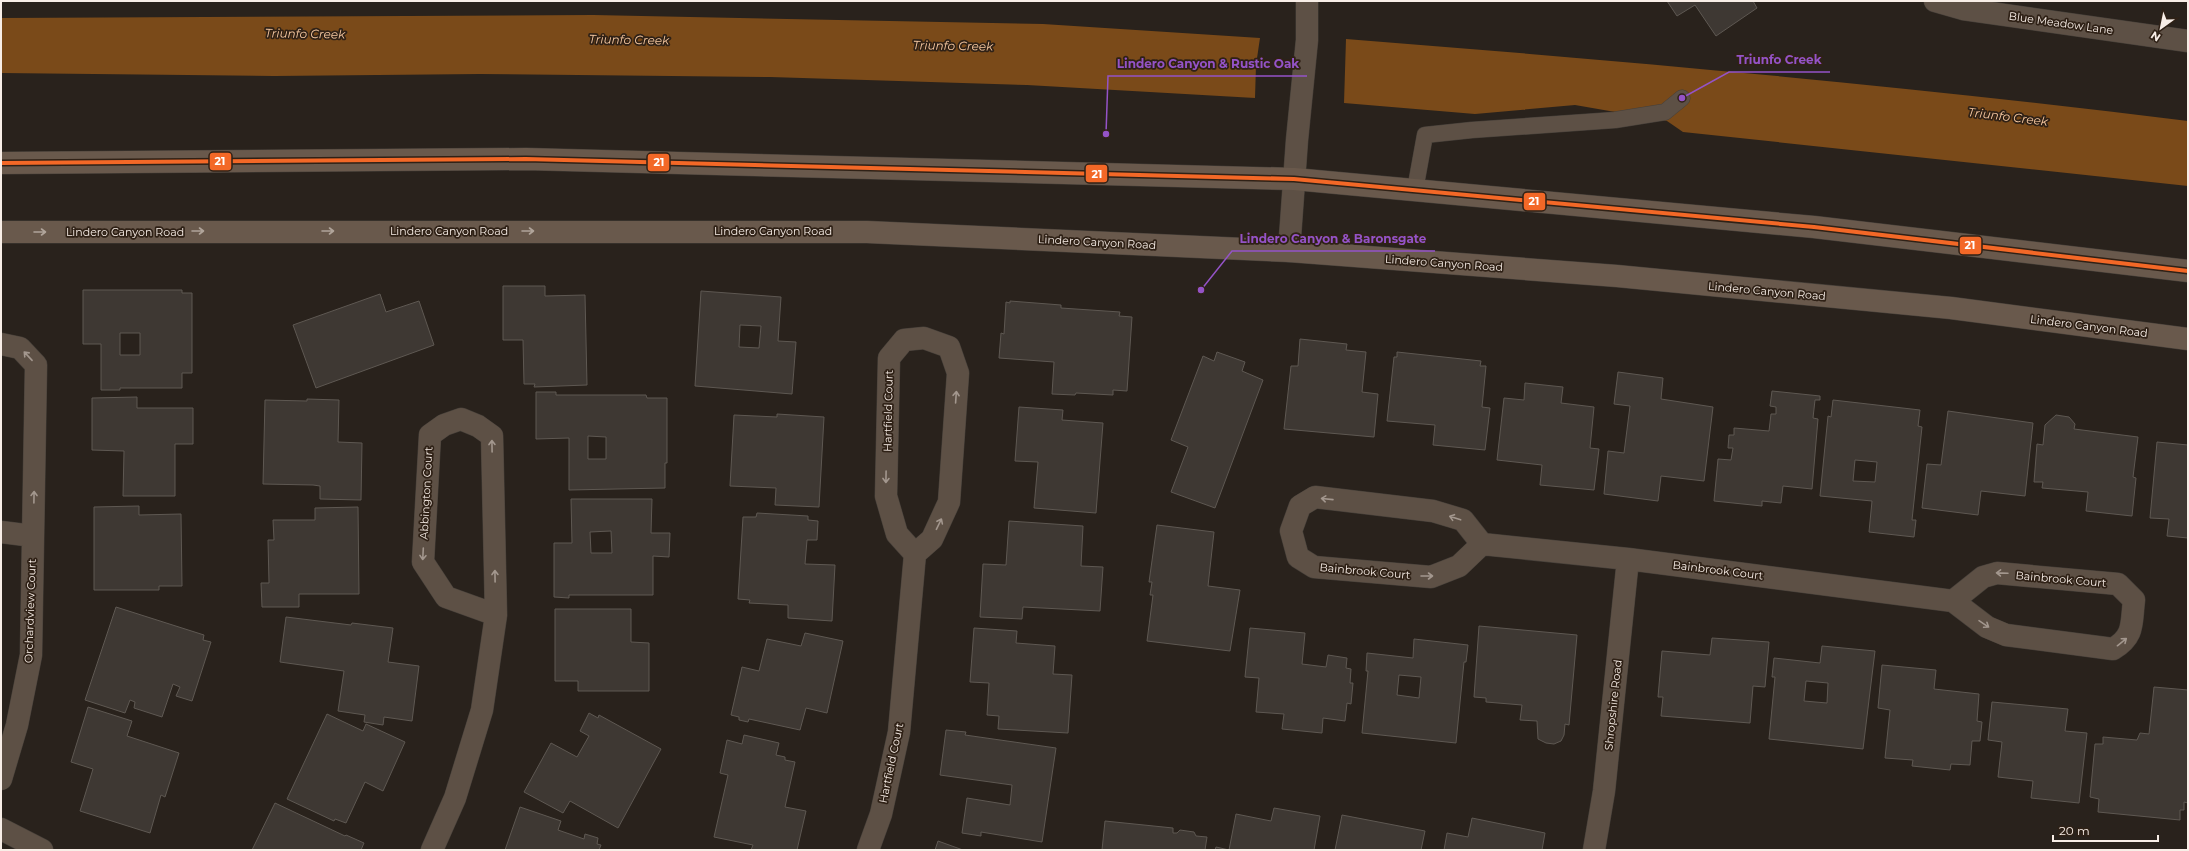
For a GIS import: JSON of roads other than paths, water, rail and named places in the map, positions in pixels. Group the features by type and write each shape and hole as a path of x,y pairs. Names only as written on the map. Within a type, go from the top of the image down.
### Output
{"street":[{"path":"1289,251 1307,40 1308,1"},
{"name":"Blue Meadow Lane","path":"1935,1 1963,9 2188,41"},
{"path":"1,163 526,159 1294,179 1814,227 2188,271"},
{"name":"Lindero Canyon Road","path":"1,232 867,232 1289,251 1617,276 1943,307 2188,338"},
{"name":"Hartfield Court","path":"868,850 881,814 899,732 915,554 932,539 949,502 958,373 949,347 924,338 904,340 889,358 886,496 897,534 915,554"},
{"name":"Orchardview Court","path":"1,344 20,348 36,365 31,655 17,725 1,779"},
{"name":"Abbington Court","path":"432,850 455,798 482,710 496,615 492,436 478,426 461,419 444,425 430,435 423,562 446,597 496,615"},
{"name":"Bainbrook Court","path":"1482,544 1459,566 1431,577 1314,567 1298,557 1291,531 1300,506 1315,497 1433,511 1463,520 1482,544 1628,559 1953,601 1987,627 2006,635 2113,649 2123,643 2130,635 2134,600 2118,584 1997,573 1983,577 1953,601"},
{"path":"1,532 33,536"},
{"name":"Shropshire Road","path":"1594,850 1604,791 1628,559"},
{"path":"1,829 42,850"}],"lane":[{"path":"1415,190 1425,135 1472,130 1615,120 1665,112 1682,98"}],"water":[{"path":"593,15 1043,24 1260,38 1256,65 1255,98 1027,85 770,77 480,74 274,76 1,73 1,18"},
{"path":"1346,39 1557,56 1873,85 2188,121 2188,186 1683,132 1667,121 1575,105 1475,114 1344,103"}],"place":[{"name":"Triunfo Creek","path":"1682,98"},
{"name":"Lindero Canyon & Rustic Oak","path":"1106,134"},
{"name":"Lindero Canyon & Baronsgate","path":"1201,290"}]}
